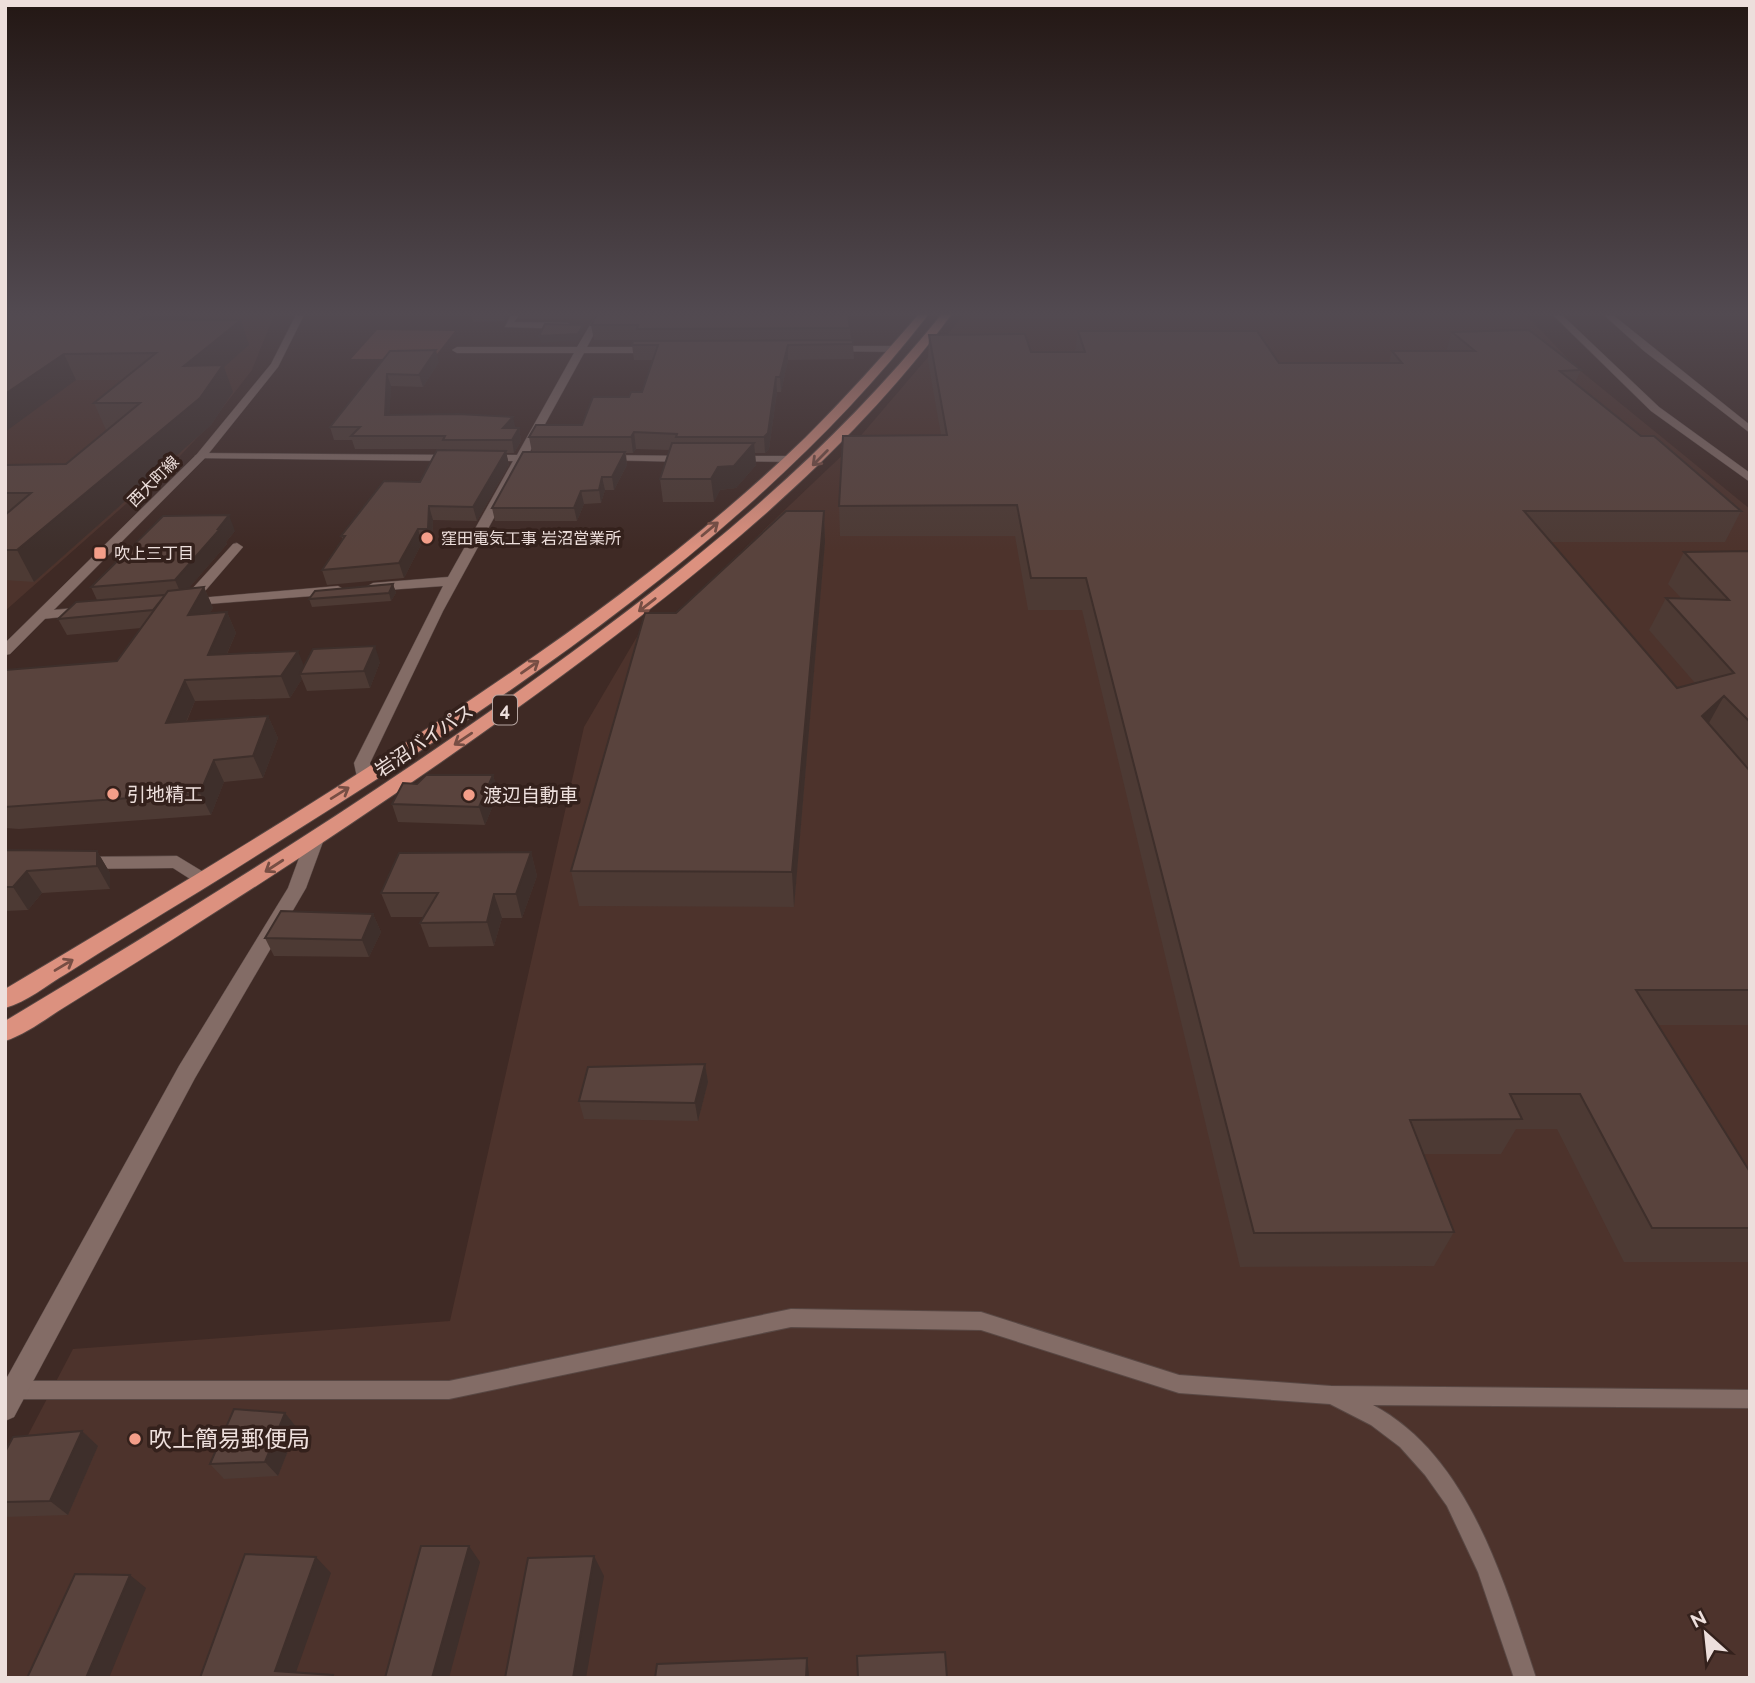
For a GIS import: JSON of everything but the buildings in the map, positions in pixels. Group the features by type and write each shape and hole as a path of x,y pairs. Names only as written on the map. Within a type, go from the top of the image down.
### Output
{"highway":[{"name":"岩沼バイパス","path":"5,1000 204,880 364,778 579,632 687,549 792,459 856,394"},
{"name":"岩沼バイパス","path":"5,1032 191,920 512,705 645,606 733,534 807,471 882,394"}],"street":[{"name":"西大町線","path":"5,650 201,456 252,394"},
{"path":"364,778 362,763 411,659 556,394"},
{"path":"1639,394 1655,409 1750,479"},
{"path":"1704,394 1750,430"},
{"path":"201,456 359,459 556,458"},
{"path":"592,458 710,459"},
{"path":"723,459 792,459"},
{"path":"237,547 180,603 453,581"},
{"path":"42,615 107,609"},
{"path":"8,1396 187,1072 297,888 315,839"},
{"path":"58,863 177,862 204,880"}],"lane":[{"path":"8,1396 449,1390 791,1318 981,1321 1179,1384 1331,1395 1750,1399"},
{"path":"1331,1395 1379,1418 1415,1448 1448,1491 1468,1522 1494,1583 1525,1678"}],"shaded area":[{"path":"5,394 234,394 179,457 5,611"},
{"path":"897,394 1608,394 1750,509 1750,1678 5,1678 5,1479 73,1349 450,1321 584,727 645,623 668,621 852,446"}],"place":[{"name":"窪田電気工事 岩沼営業所","path":"427,538"},
{"name":"吹上三丁目","path":"100,553"},
{"name":"引地精工","path":"113,794"},
{"name":"渡辺自動車","path":"469,795"},
{"name":"吹上簡易郵便局","path":"135,1439"}]}
